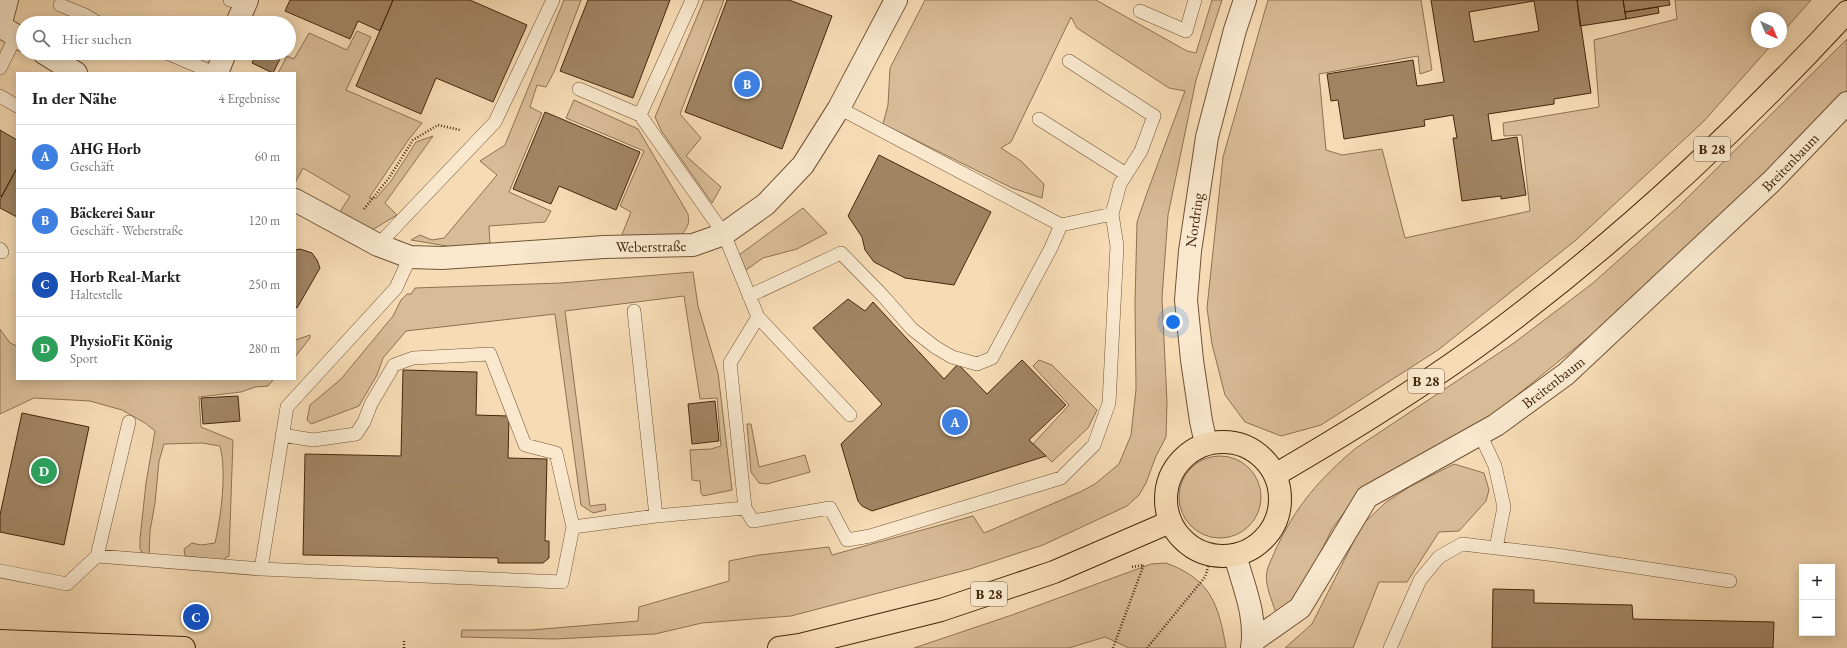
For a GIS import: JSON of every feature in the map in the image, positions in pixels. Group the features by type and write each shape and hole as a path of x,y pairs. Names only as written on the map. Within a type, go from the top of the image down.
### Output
{"main road":[{"name":"B 28","path":"1275,475 1401,398 1511,322 1670,190 1792,72 1847,12"},
{"path":"1221,441 1243,445 1262,457 1275,475 1278,486 1279,508 1271,530 1255,546 1235,555 1212,555 1191,547 1182,540 1170,522 1165,499 1169,478 1181,459 1206,444 1221,441"},
{"name":"B 28","path":"779,648 800,645 941,610 1054,572 1170,522"},
{"path":"0,641 184,648"}],"street":[{"path":"7,0 0,26 16,36"},
{"name":"Weberstraße","path":"296,201 378,246 410,257 442,258 604,247 693,245 724,234 766,204 803,165 839,108 896,0"},
{"name":"Nordring","path":"1206,444 1192,360 1186,300 1190,251 1207,137 1235,30 1245,0"},
{"path":"238,16 241,1"},
{"path":"55,60 74,72"},
{"path":"217,72 222,60"},
{"name":"Breitenbaum","path":"1253,644 1300,608 1367,497 1496,425 1566,374 1773,180 1847,103"},
{"path":"1235,555 1251,605 1253,644"}],"lane":[{"path":"378,246 482,134 495,122 552,0"},
{"path":"640,115 692,0"},
{"path":"1140,12 1186,30 1195,0"},
{"path":"60,5 87,16"},
{"path":"0,68 16,44"},
{"path":"183,60 212,72"},
{"path":"758,317 730,362 745,508 753,521 830,508 847,540 870,536 1061,478 1094,445 1109,403 1117,246 1112,214 1120,184 1141,151 1154,116 1069,61"},
{"path":"579,89 640,115 724,234 758,317 850,415"},
{"path":"0,96 16,105"},
{"path":"839,108 1061,225 1112,214"},
{"path":"1039,119 1126,174"},
{"path":"749,296 841,253 883,296 912,329 935,347 952,357 977,364 992,358 1051,248 1061,225"},
{"path":"261,569 287,407 396,288 410,257"},
{"path":"634,311 656,516"},
{"path":"97,556 261,569 562,582 573,527 556,453 525,446 490,354 413,358 394,365 371,404 364,422 356,434 313,440 282,435"},
{"path":"0,571 67,584 97,556 129,422"},
{"path":"1480,434 1496,466 1504,507 1496,548"},
{"path":"573,527 656,516 745,508"},
{"path":"1390,648 1420,580 1439,557 1462,544 1556,555 1730,581"}],"path":[{"path":"348,230 357,216 389,178 413,140 438,125 482,134"},
{"path":"1113,648 1144,565 1132,539"},
{"path":"1147,648 1205,577 1212,555"},
{"path":"404,640 404,648"}],"shaded area":[{"path":"564,0 581,0 554,72 546,87 537,85 530,107 542,113 509,192 551,211 545,222 489,226 490,243 453,247 411,240 420,235 432,240 444,238 497,175 480,161 505,145"},
{"path":"704,0 724,0 680,114 701,138 686,156 721,187 712,203 662,132 655,117"},
{"path":"925,0 1096,0 1187,51 1196,53 1212,0 1222,0 1196,80 1168,215 1162,298 1167,402 1166,437 1156,456 1146,483 1139,495 1127,506 1043,545 970,569 791,616 702,623 655,634 555,639 461,637 462,630 531,630 638,621 639,607 729,581 729,561 759,555 829,547 832,555 973,516 984,533 1080,492 1095,484 1119,464 1131,435 1136,389 1135,303 1137,222 1185,91 1169,88 1077,28 1071,17 1011,142 1001,148 1021,161 1044,184 1042,198 1012,188 883,124 888,105 890,68"},
{"path":"1268,0 1421,0 1432,70 1420,74 1418,56 1319,74 1326,150 1342,155 1382,149 1405,238 1530,211 1522,137 1521,135 1504,136 1503,123 1599,107 1594,40 1677,19 1675,0 1811,0 1787,27 1787,12 1751,12 1751,48 1769,48 1704,121 1576,240 1438,350 1321,425 1281,436 1245,422 1225,395 1212,344 1207,308 1223,157"},
{"path":"357,31 371,37 346,90 422,123 409,139 369,198 376,198 391,181 416,142 433,136 385,203 397,215 372,230 340,212 350,196 303,168 296,181 296,72 279,72 285,60 296,60 296,56 309,33 347,50"},
{"path":"1847,39 1847,93 1655,283 1489,418 1354,499 1332,529 1295,604 1276,613 1269,592 1266,576 1268,566 1291,521 1319,483 1356,448 1514,343 1593,283 1678,207"},
{"path":"574,100 638,129 688,214 689,221 680,236 621,237 631,212 620,206 644,151 566,118"},
{"path":"803,208 827,233 797,249 763,258 746,270 739,255"},
{"path":"693,272 698,306 718,373 732,490 703,496 701,493 700,481 692,480 690,450 711,449 721,446 717,398 700,399 684,296 565,311 590,506 605,504 606,510 593,513 581,505 555,314 406,331 383,358 377,375 359,406 311,424 307,420 310,405 341,379 393,316 401,300 407,294 411,294 415,288 561,283"},
{"path":"0,329 10,343 16,346 16,380 273,380 268,386 255,387 241,392 199,397 201,427 233,440 229,556 222,560 185,556 184,549 192,543 201,545 215,543 221,508 223,481 220,446 202,443 164,444 159,461 155,503 150,531 149,556 143,554 140,549 140,539 146,483 155,431 145,423 122,410 90,401 34,398 0,414"},
{"path":"310,335 310,338 296,356 296,340"},
{"path":"1039,360 1052,365 1097,410 1088,428 1052,462 1033,444 1069,405 1033,366"},
{"path":"747,424 751,424 759,467 805,455 810,472 767,484 759,483 751,472"},
{"path":"1220,456 1236,459 1249,468 1258,481 1261,497 1258,513 1249,526 1236,535 1220,538 1204,535 1191,526 1182,513 1179,497 1182,481 1191,468 1204,459"},
{"path":"1454,464 1484,473 1489,490 1486,501 1459,531 1439,532 1407,582 1379,582 1353,648 1285,648 1312,624 1362,525 1386,502 1411,486"},
{"path":"1166,563 1181,569 1193,577 1210,595 1220,618 1226,648 1129,648 1105,637 1069,648 914,648 1012,615 1151,564"}],"building":[{"path":"290,0 393,0 380,31 358,21 350,39 285,11"},
{"path":"393,0 470,0 527,25 493,102 436,78 421,114 356,86"},
{"path":"588,0 670,0 633,98 560,71"},
{"path":"727,0 789,0 832,16 782,149 685,112"},
{"path":"1431,0 1577,0 1591,93 1554,99 1554,104 1488,114 1492,141 1517,137 1526,195 1501,199 1501,196 1462,201 1453,138 1457,138 1453,115 1424,120 1425,126 1344,139 1338,100 1331,101 1327,74 1413,60 1417,86 1444,82","holes":["1534,1 1539,31 1474,42 1469,12"]},
{"path":"1577,0 1623,0 1626,19 1580,26"},
{"path":"1623,0 1669,0 1670,5 1625,12"},
{"path":"1658,7 1659,13 1626,19 1625,12"},
{"path":"254,60 280,60 274,72 252,63"},
{"path":"545,112 640,152 616,210 559,186 551,204 513,189"},
{"path":"0,130 16,139 16,170 1,197"},
{"path":"879,155 991,212 954,285 905,278 874,262 865,250 862,237 848,216"},
{"path":"16,170 16,216 0,208 0,200"},
{"path":"300,249 312,253 320,268 297,308 296,308 296,250"},
{"path":"848,299 865,311 873,302 944,379 958,364 987,394 1022,360 1066,405 1029,440 1046,456 872,511 862,506 858,501 841,444 882,404 813,328"},
{"path":"403,370 477,372 476,415 509,416 508,458 547,459 545,541 549,541 549,558 543,563 498,563 498,558 303,555 305,454 401,456"},
{"path":"238,396 240,421 203,424 201,398"},
{"path":"715,401 719,441 692,444 688,404"},
{"path":"22,413 89,427 64,545 0,532 0,515"},
{"path":"1493,589 1534,590 1534,603 1632,605 1633,619 1774,622 1773,648 1492,648"},
{"path":"186,606 204,606 204,614 185,614"}],"place":[{"name":"Bäckerei Saur","path":"747,84"},
{"name":"AHG Horb","path":"955,422"},
{"name":"PhysioFit König","path":"44,471"},
{"name":"Horb Real-Markt","path":"196,617"}]}
